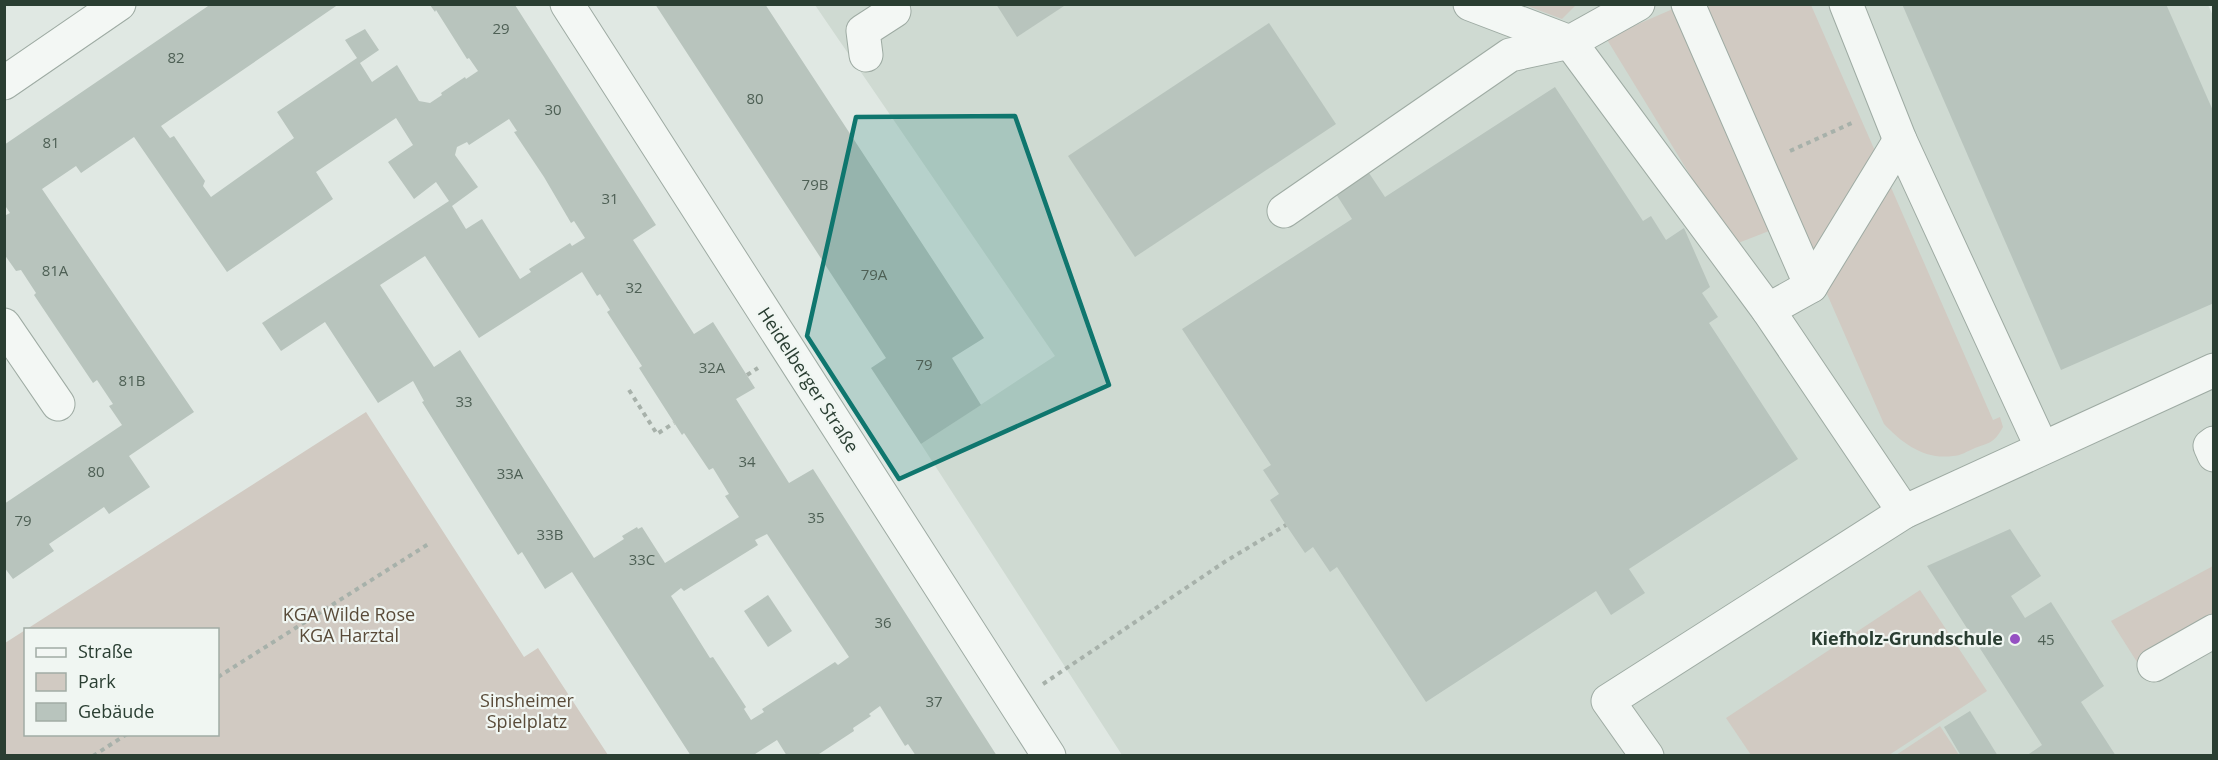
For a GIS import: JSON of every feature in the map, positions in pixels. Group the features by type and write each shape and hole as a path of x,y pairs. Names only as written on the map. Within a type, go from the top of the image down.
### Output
{"street":[{"path":"4,83 119,4"},
{"name":"Heidelberger Straße","path":"567,4 1049,756"},
{"path":"866,55 863,31 894,11 890,4"},
{"path":"1470,4 1570,42 1768,310 1904,512"},
{"path":"1284,211 1510,55 1570,42 1638,4"},
{"path":"1688,4 1812,286"},
{"path":"1846,4 1900,140 2042,448"},
{"path":"1768,310 1812,286 1900,140"},
{"path":"4,325 58,404"},
{"path":"1647,756 1608,701 1904,512 2214,370"},
{"path":"2214,443 2210,446 2214,455"},
{"path":"2154,665 2214,631"}],"path":[{"path":"747,375 758,368"},
{"path":"629,390 657,434 674,423"},
{"path":"1015,702 1226,561 1286,525"},
{"path":"219,676 430,543"},
{"path":"93,756 125,736"}],"highlighted area":[{"path":"1015,116 1109,385 899,479 807,336 856,117"}],"shaded area":[{"path":"815,5 2208,5 2214,18 2213,755 1122,755 921,444 1055,356"}],"green space":[{"path":"1525,5 1576,5 1562,19"},
{"path":"1682,5 1811,5 1993,420 2000,417 2003,427 1992,441 1958,455 1942,457 1914,449 1884,424 1795,221 1733,245 1606,38"},
{"name":"KGA Wilde Rose KGA Harztal","path":"366,412 524,657 538,648 608,755 5,755 5,643 24,631 24,736 219,736 219,628 28,628"},
{"path":"2213,566 2213,620 2137,662 2111,621"},
{"path":"1920,590 1987,691 1889,755 1751,755 1726,718"},
{"path":"1940,726 1959,755 1896,755"}],"building":[{"path":"211,4 339,4 161,126 170,138 174,136 205,181 203,186 211,197 294,138 277,112 357,58 345,40 365,29 379,50 360,63 372,82 397,65 419,101 430,103 465,77 466,79 478,71 469,58 467,59 436,10 435,12 430,5 515,5 656,225 633,240 694,334 713,322 755,388 736,399 789,483 813,469 997,756 916,756 908,744 905,746 880,706 869,714 871,716 853,728 854,731 816,756 787,756 777,740 752,756 691,756 572,572 545,589 522,552 518,555 422,402 424,401 413,381 378,403 325,322 281,351 262,323 449,201 436,182 414,199 388,162 413,145 396,118 316,172 333,199 227,272 134,137 81,173 76,166 42,189 194,412 129,456 150,487 109,514 104,507 49,544 54,551 13,579 4,567 4,504 122,425 109,406 113,404 97,380 93,383 34,295 36,293 21,270 16,271 4,254 4,216 10,213 4,204 4,145","holes":["509,119 517,131 514,132 571,223 574,221 585,238 572,246 570,243 529,269 531,272 520,279 482,219 466,229 452,206 478,187 455,155 457,147 467,142 469,145","425,256 479,338 582,272 597,296 600,294 610,310 607,312 642,366 639,368 682,435 684,433 709,470 713,468 729,494 725,496 739,517 665,563 642,527 638,529 637,527 622,536 624,539 594,558 460,350 434,367 380,285","767,534 849,657 838,665 835,662 762,709 764,712 751,720 744,709 746,707 713,657 710,658 671,596 681,588 684,591 758,545 755,540"]},
{"path":"655,4 765,4 984,338 952,358 981,405 921,444 871,368 886,358"},
{"path":"996,4 1067,4 1017,37"},
{"path":"1902,4 2166,4 2214,113 2214,303 2061,370"},
{"path":"1269,23 1336,124 1135,257 1068,156"},
{"path":"1555,87 1643,221 1651,216 1666,240 1684,228 1710,287 1702,293 1718,317 1709,323 1798,459 1629,569 1645,593 1611,615 1596,591 1426,702 1337,567 1330,572 1313,547 1305,553 1286,525 1270,500 1279,494 1263,470 1271,465 1182,329 1352,219 1336,194 1354,182 1369,173 1385,197"},
{"path":"2010,529 2041,576 2011,596 2025,618 2051,602 2104,686 2081,702 2116,756 2026,756 2042,745 1927,566"},
{"path":"768,595 792,631 768,647 744,611"},
{"path":"1970,711 1998,756 1961,756 1944,727"}],"place":[{"name":"Kiefholz-Grundschule","path":"2015,639"}],"park label":[{"name":"Sinsheimer Spielplatz","path":"527,711"}]}
